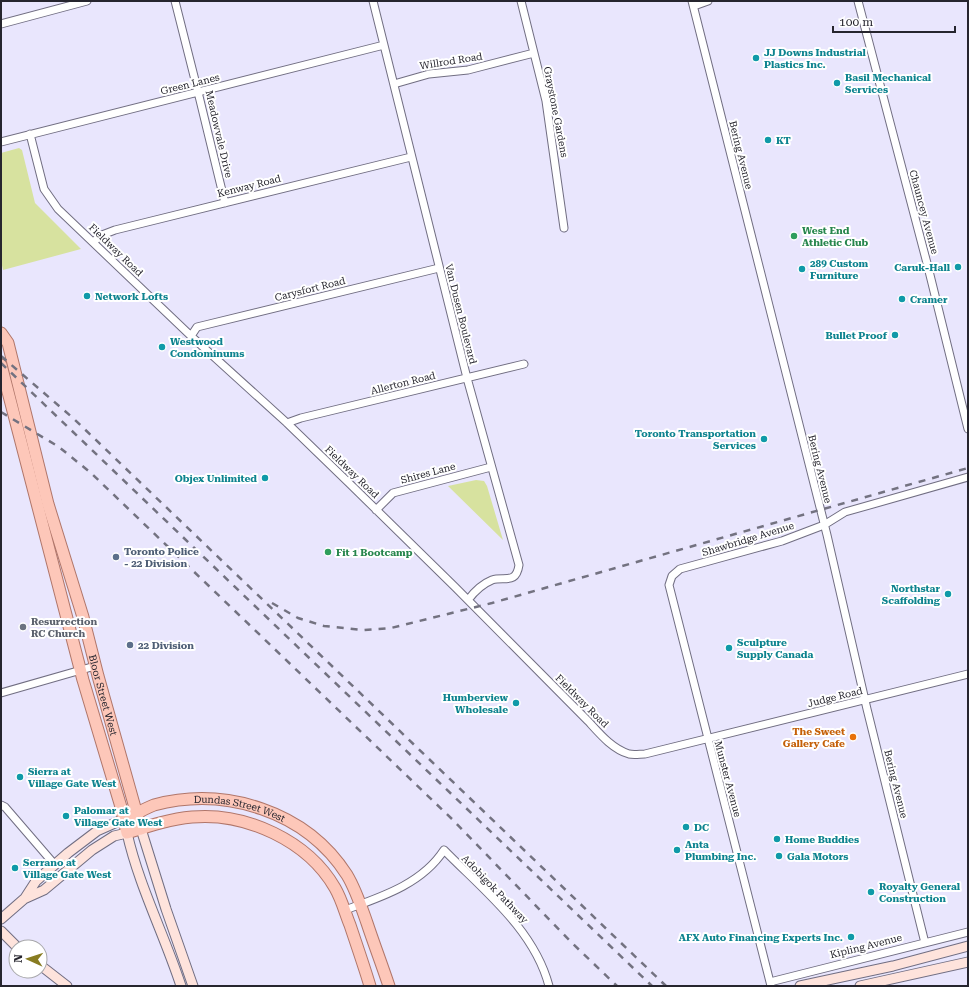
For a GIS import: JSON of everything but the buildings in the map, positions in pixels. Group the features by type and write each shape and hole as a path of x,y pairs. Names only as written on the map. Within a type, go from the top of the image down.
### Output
{"main road":[{"name":"Bloor Street West","path":"1,333 8,343 48,504 81,609 95,666 141,829 166,909 193,986"},
{"name":"Bloor Street West","path":"1,365 80,670 127,833 142,883 181,986"},
{"name":"Dundas Street West","path":"24,899 36,881 87,838 98,831 152,806 197,799 232,800 266,810 299,827 320,843 340,865 355,891 389,986"},
{"name":"Dundas Street West","path":"1,918 24,899 44,890 92,850 114,836 180,819 204,816 229,818 264,829 284,839 318,864 335,888 345,910 370,986"},
{"path":"1,931 9,939"},
{"path":"800,986 894,966 968,946"},
{"path":"860,986 968,962"},
{"path":"48,972 62,985"}],"street":[{"path":"1,24 87,1"},
{"name":"Meadowvale Drive","path":"175,1 225,203"},
{"name":"Van Dusen Boulevard","path":"373,1 466,378 518,561 516,574 510,578 494,579 485,583 468,600"},
{"name":"Graystone Gardens","path":"521,1 549,119 564,228"},
{"path":"693,3 708,1"},
{"name":"Chauncey Avenue","path":"858,1 928,267 968,429"},
{"name":"Bering Avenue","path":"693,3 824,525 865,700 925,942"},
{"name":"Green Lanes","path":"1,142 384,45"},
{"name":"Willrod Road","path":"394,84 429,74 468,70 534,53"},
{"name":"Fieldway Road","path":"30,134 41,181 48,196 68,220 191,336 287,423 468,600 610,743 629,754 645,754 707,739"},
{"name":"Kenway Road","path":"93,242 108,232 411,157"},
{"name":"Carysfort Road","path":"191,336 197,327 439,268"},
{"name":"Allerton Road","path":"287,423 301,418 524,364"},
{"name":"Shires Lane","path":"376,510 393,493 491,467"},
{"name":"Shawbridge Avenue","path":"672,576 680,569 782,541 824,525 845,512 968,477"},
{"name":"Munster Avenue","path":"672,576 669,586 770,984"},
{"path":"1,693 95,666"},
{"name":"Judge Road","path":"707,739 968,674"},
{"path":"1,805 54,865"},
{"name":"Adobigok Pathway","path":"360,905 392,892 414,879 433,863 444,850 507,913 522,932 537,957 549,986"},
{"path":"345,910 360,905"},
{"name":"Kipling Avenue","path":"770,984 925,942 968,932"}],"green space":[{"path":"19,148 22,150 35,203 81,249 3,270 1,261 1,153"},
{"path":"476,480 484,481 487,486 503,540 448,486"}],"railway":[{"path":"1,356 73,418 666,986"},
{"path":"1,363 652,986"},
{"path":"1,412 59,447 91,473 453,820 571,942 617,986"},
{"path":"272,603 298,618 324,626 363,630 391,628 492,603 968,468"}],"place":[{"name":"JJ Downs Industrial Plastics Inc.","path":"756,58"},
{"name":"Basil Mechanical Services","path":"837,83"},
{"name":"KT","path":"768,140"},
{"name":"West End Athletic Club","path":"794,236"},
{"name":"Caruk-Hall","path":"958,267"},
{"name":"289 Custom Furniture","path":"802,269"},
{"name":"Network Lofts","path":"87,296"},
{"name":"Cramer","path":"902,299"},
{"name":"Bullet Proof","path":"895,335"},
{"name":"Westwood Condominums","path":"162,347"},
{"name":"Toronto Transportation Services","path":"764,439"},
{"name":"Objex Unlimited","path":"265,478"},
{"name":"Fit 1 Bootcamp","path":"328,552"},
{"name":"Toronto Police - 22 Division","path":"116,557"},
{"name":"Northstar Scaffolding","path":"948,594"},
{"name":"Resurrection RC Church","path":"23,627"},
{"name":"22 Division","path":"130,645"},
{"name":"Sculpture Supply Canada","path":"729,648"},
{"name":"Humberview Wholesale","path":"516,703"},
{"name":"The Sweet Gallery Cafe","path":"853,737"},
{"name":"Sierra at Village Gate West","path":"20,777"},
{"name":"Palomar at Village Gate West","path":"66,816"},
{"name":"DC","path":"686,827"},
{"name":"Home Buddies","path":"777,839"},
{"name":"Anta Plumbing Inc.","path":"677,850"},
{"name":"Gala Motors","path":"779,856"},
{"name":"Serrano at Village Gate West","path":"15,868"},
{"name":"Royalty General Construction","path":"871,892"},
{"name":"AFX Auto Financing Experts Inc.","path":"851,937"}]}
